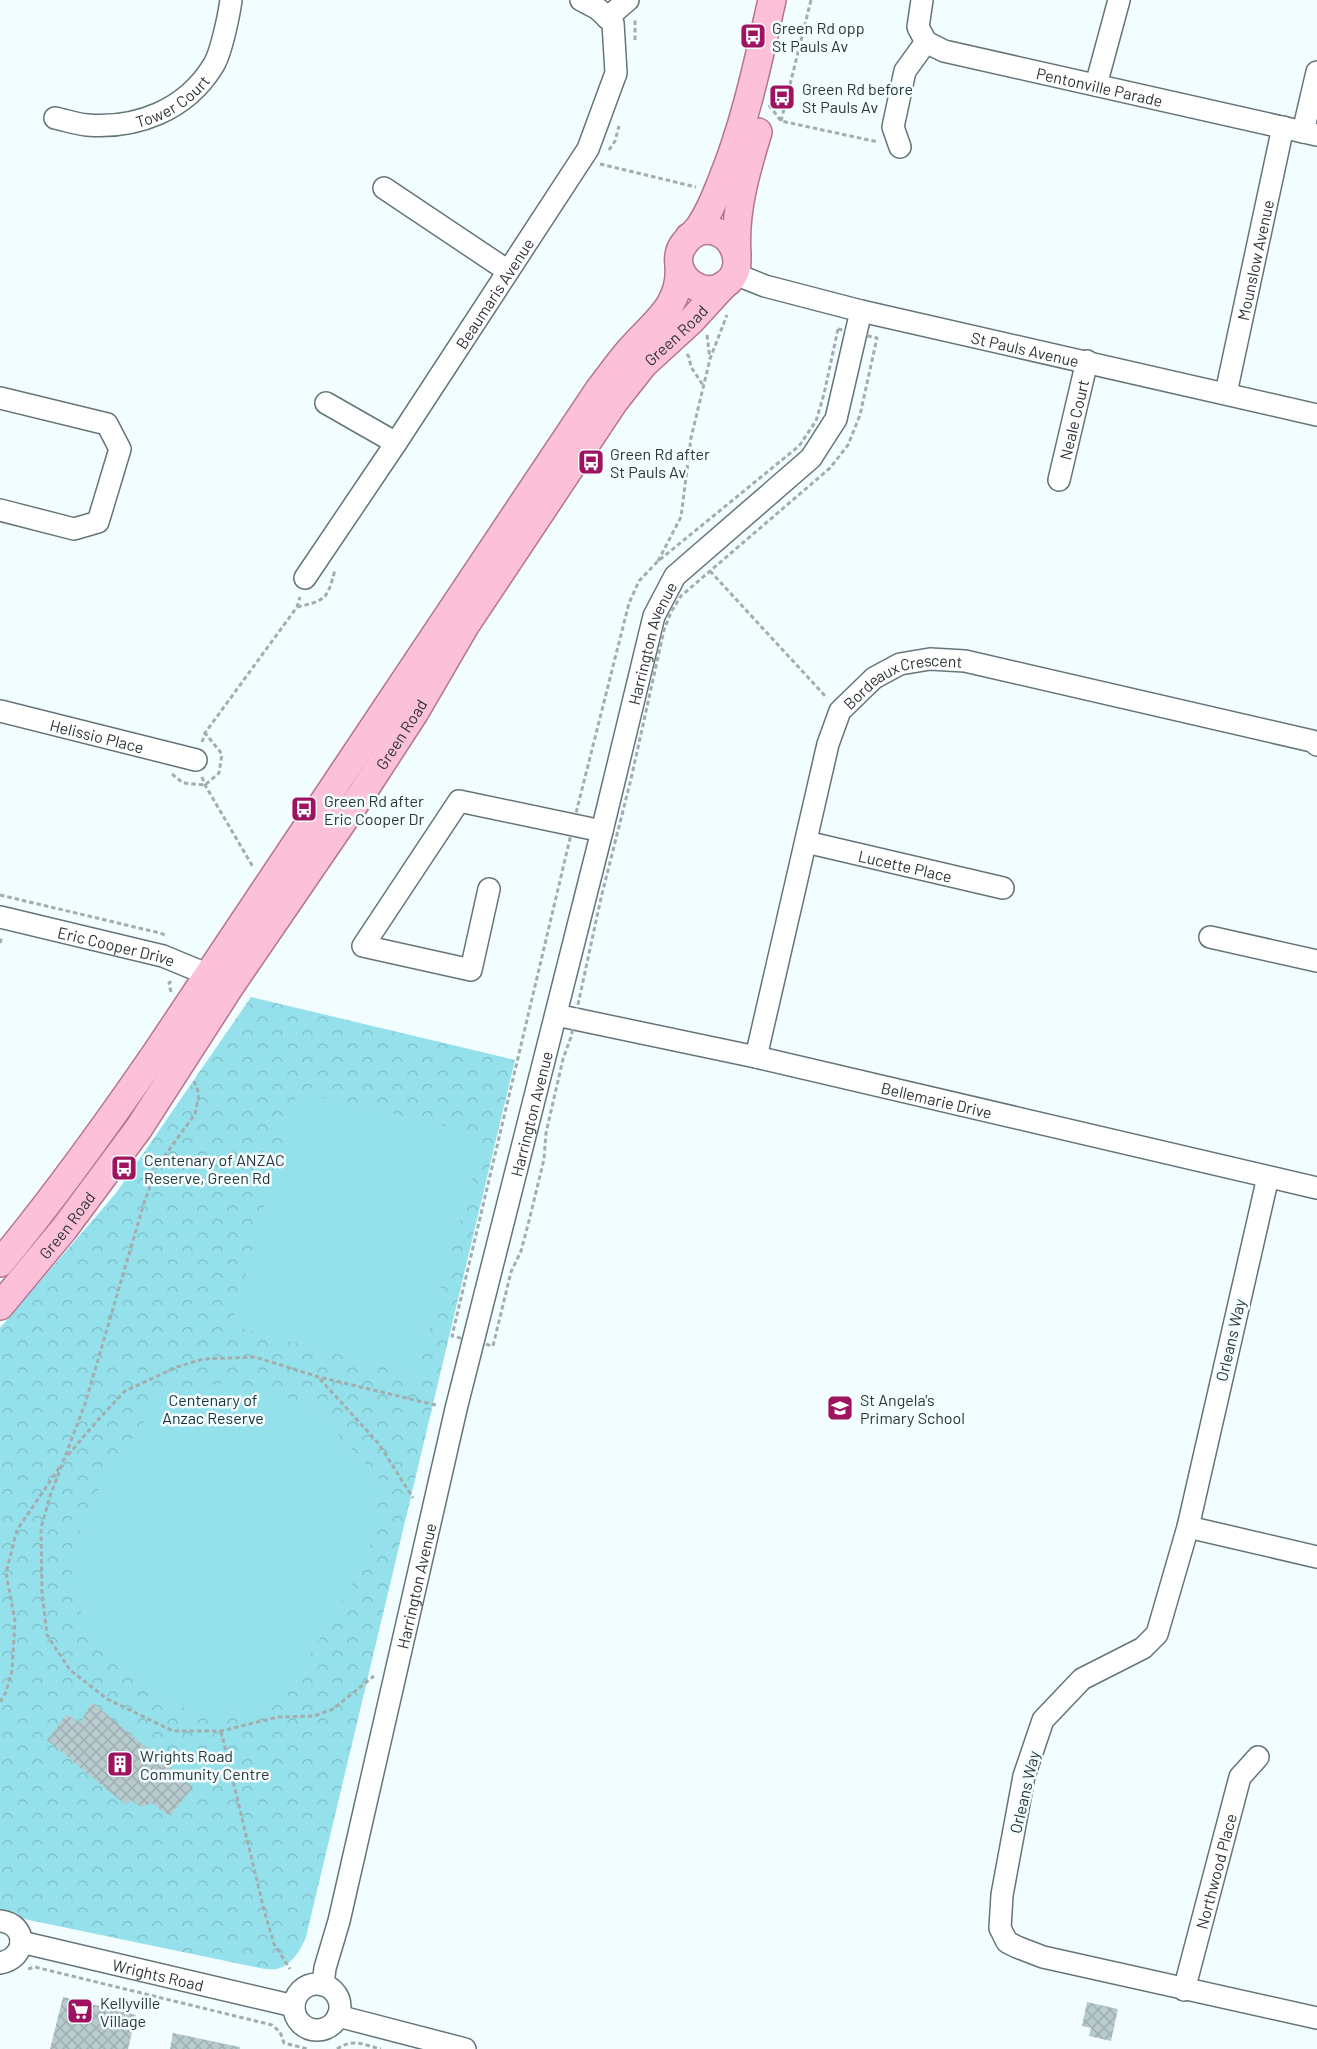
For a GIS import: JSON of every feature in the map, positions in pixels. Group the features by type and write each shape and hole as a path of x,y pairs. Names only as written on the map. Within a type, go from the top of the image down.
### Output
{"main road":[{"path":"772,0 750,96 735,148 700,226 683,244 679,254 679,266 683,277 702,289 714,289 732,271 740,193 773,112 791,0"},
{"path":"689,237 701,231 723,234 732,243 732,271"},
{"name":"Green Road","path":"0,1306 64,1229 139,1128 220,979 598,391 629,351 671,305 680,281 679,266"},
{"name":"Green Road","path":"0,1263 363,792 415,712 465,626 615,402 644,364 692,320 732,271"}],"street":[{"name":"Tower Court","path":"55,118 87,125 130,123 153,118 185,99 214,65 231,0"},
{"path":"581,0 598,9 607,18 628,0"},
{"path":"900,147 893,127 905,71 926,42 918,27 922,0"},
{"path":"1096,85 1119,0"},
{"name":"Beaumaris Avenue","path":"305,578 588,149 616,73 613,23 607,18"},
{"name":"Pentonville Parade","path":"926,42 944,51 1301,131"},
{"name":"Mounslow Avenue","path":"1226,393 1317,72"},
{"path":"384,188 508,271"},
{"name":"St Pauls Avenue","path":"732,271 765,286 861,311 1317,415"},
{"name":"Harrington Avenue","path":"323,1985 325,1968 339,1921 456,1409 603,831 654,616 675,576 811,458 836,419 861,311"},
{"name":"Neale Court","path":"1059,480 1087,361"},
{"path":"0,398 107,424 120,449 98,522 75,529 0,510"},
{"path":"326,404 396,443"},
{"name":"Bordeaux Crescent","path":"756,1057 828,744 840,711 874,678 900,664 930,659 964,661 1312,741 1317,745"},
{"name":"Helissio Place","path":"0,711 196,760"},
{"path":"489,889 471,970 363,946 459,801 603,831"},
{"name":"Lucette Place","path":"806,842 1003,888"},
{"name":"Eric Cooper Drive","path":"1,926 163,956 220,979"},
{"path":"1210,937 1317,961"},
{"name":"Bellemarie Drive","path":"556,1015 756,1057 1317,1188"},
{"name":"Orleans Way","path":"1268,1177 1188,1527 1157,1634 1143,1648 1082,1679 1043,1720 1024,1776 1002,1895 1000,1928 1007,1942 1043,1957 1317,2018"},
{"path":"1188,1527 1317,1557"},
{"name":"Northwood Place","path":"1184,1990 1240,1777 1258,1757"},
{"path":"0,1921 17,1928 21,1941 13,1959 0,1963"},
{"name":"Wrights Road","path":"21,1941 294,2006"},
{"path":"323,1985 337,1997 340,2009 335,2021 326,2028 315,2030 300,2022 296,2017 294,2006 298,1995 306,1987 323,1985"},
{"path":"338,2016 465,2049"}],"path":[{"path":"811,0 773,112 900,147"},
{"path":"581,159 703,189"},
{"path":"657,562 681,517 691,438 703,386 710,359 729,312"},
{"path":"706,330 710,359"},
{"path":"579,1000 664,630 671,612 681,596 830,468 848,445 860,415 877,338"},
{"path":"681,348 689,357 691,367 703,386"},
{"path":"710,572 840,711"},
{"path":"255,871 204,785 196,760 205,733 297,608 305,578"},
{"path":"0,944 1,926"},
{"path":"493,1346 511,1272 521,1251 527,1228 544,1159 546,1133 563,1059 571,1037"},
{"path":"195,1074 194,1080 199,1094 195,1114 158,1165 137,1226 85,1404 50,1496 41,1528 42,1591 48,1635 70,1670 107,1699 173,1731 221,1731 278,1717 314,1716 333,1709 374,1676"},
{"path":"0,1702 6,1692 12,1671 15,1621 6,1573 17,1530 66,1458 125,1392 177,1367 203,1359 255,1357 319,1377 436,1405"},
{"path":"319,1377 379,1444 413,1498"},
{"path":"221,1731 267,1922 274,1944 290,1969"},
{"path":"25,1970 35,1968 272,2025 280,2032 284,2043 308,2049"},
{"path":"337,2049 345,2043 357,2043 381,2049"}],"green space":[{"name":"Centenary of Anzac Reserve","path":"251,997 515,1060 306,1937 292,1959 278,1969 265,1969 0,1914 0,1328 116,1193"},
{"path":"297,1092 484,1135 416,1376 231,1325"},
{"path":"219,1383 306,1402 379,1478 369,1554 304,1666 261,1709 196,1715 118,1666 83,1620 68,1557 104,1478 156,1404"}],"building":[{"name":"Wrights Road Community Centre","path":"92,1702 193,1787 170,1816 152,1803 142,1807 131,1800 126,1805 47,1740 67,1714 80,1723"},
{"path":"63,1997 136,2015 128,2049 50,2049"},
{"path":"1087,2002 1118,2009 1111,2041 1089,2036 1091,2028 1082,2026"},
{"path":"173,2033 240,2047 240,2049 170,2049"}],"place":[{"name":"Green Rd opp St Pauls Av","path":"753,36"},
{"name":"Green Rd before St Pauls Av","path":"782,97"},
{"name":"Green Rd after St Pauls Av","path":"591,462"},
{"name":"Green Rd after Eric Cooper Dr","path":"304,809"},
{"name":"Centenary of ANZAC Reserve, Green Rd","path":"124,1168"},
{"name":"St Angela's Primary School","path":"840,1408"},
{"name":"Wrights Road Community Centre","path":"120,1764"},
{"name":"Kellyville Village","path":"80,2011"}]}
